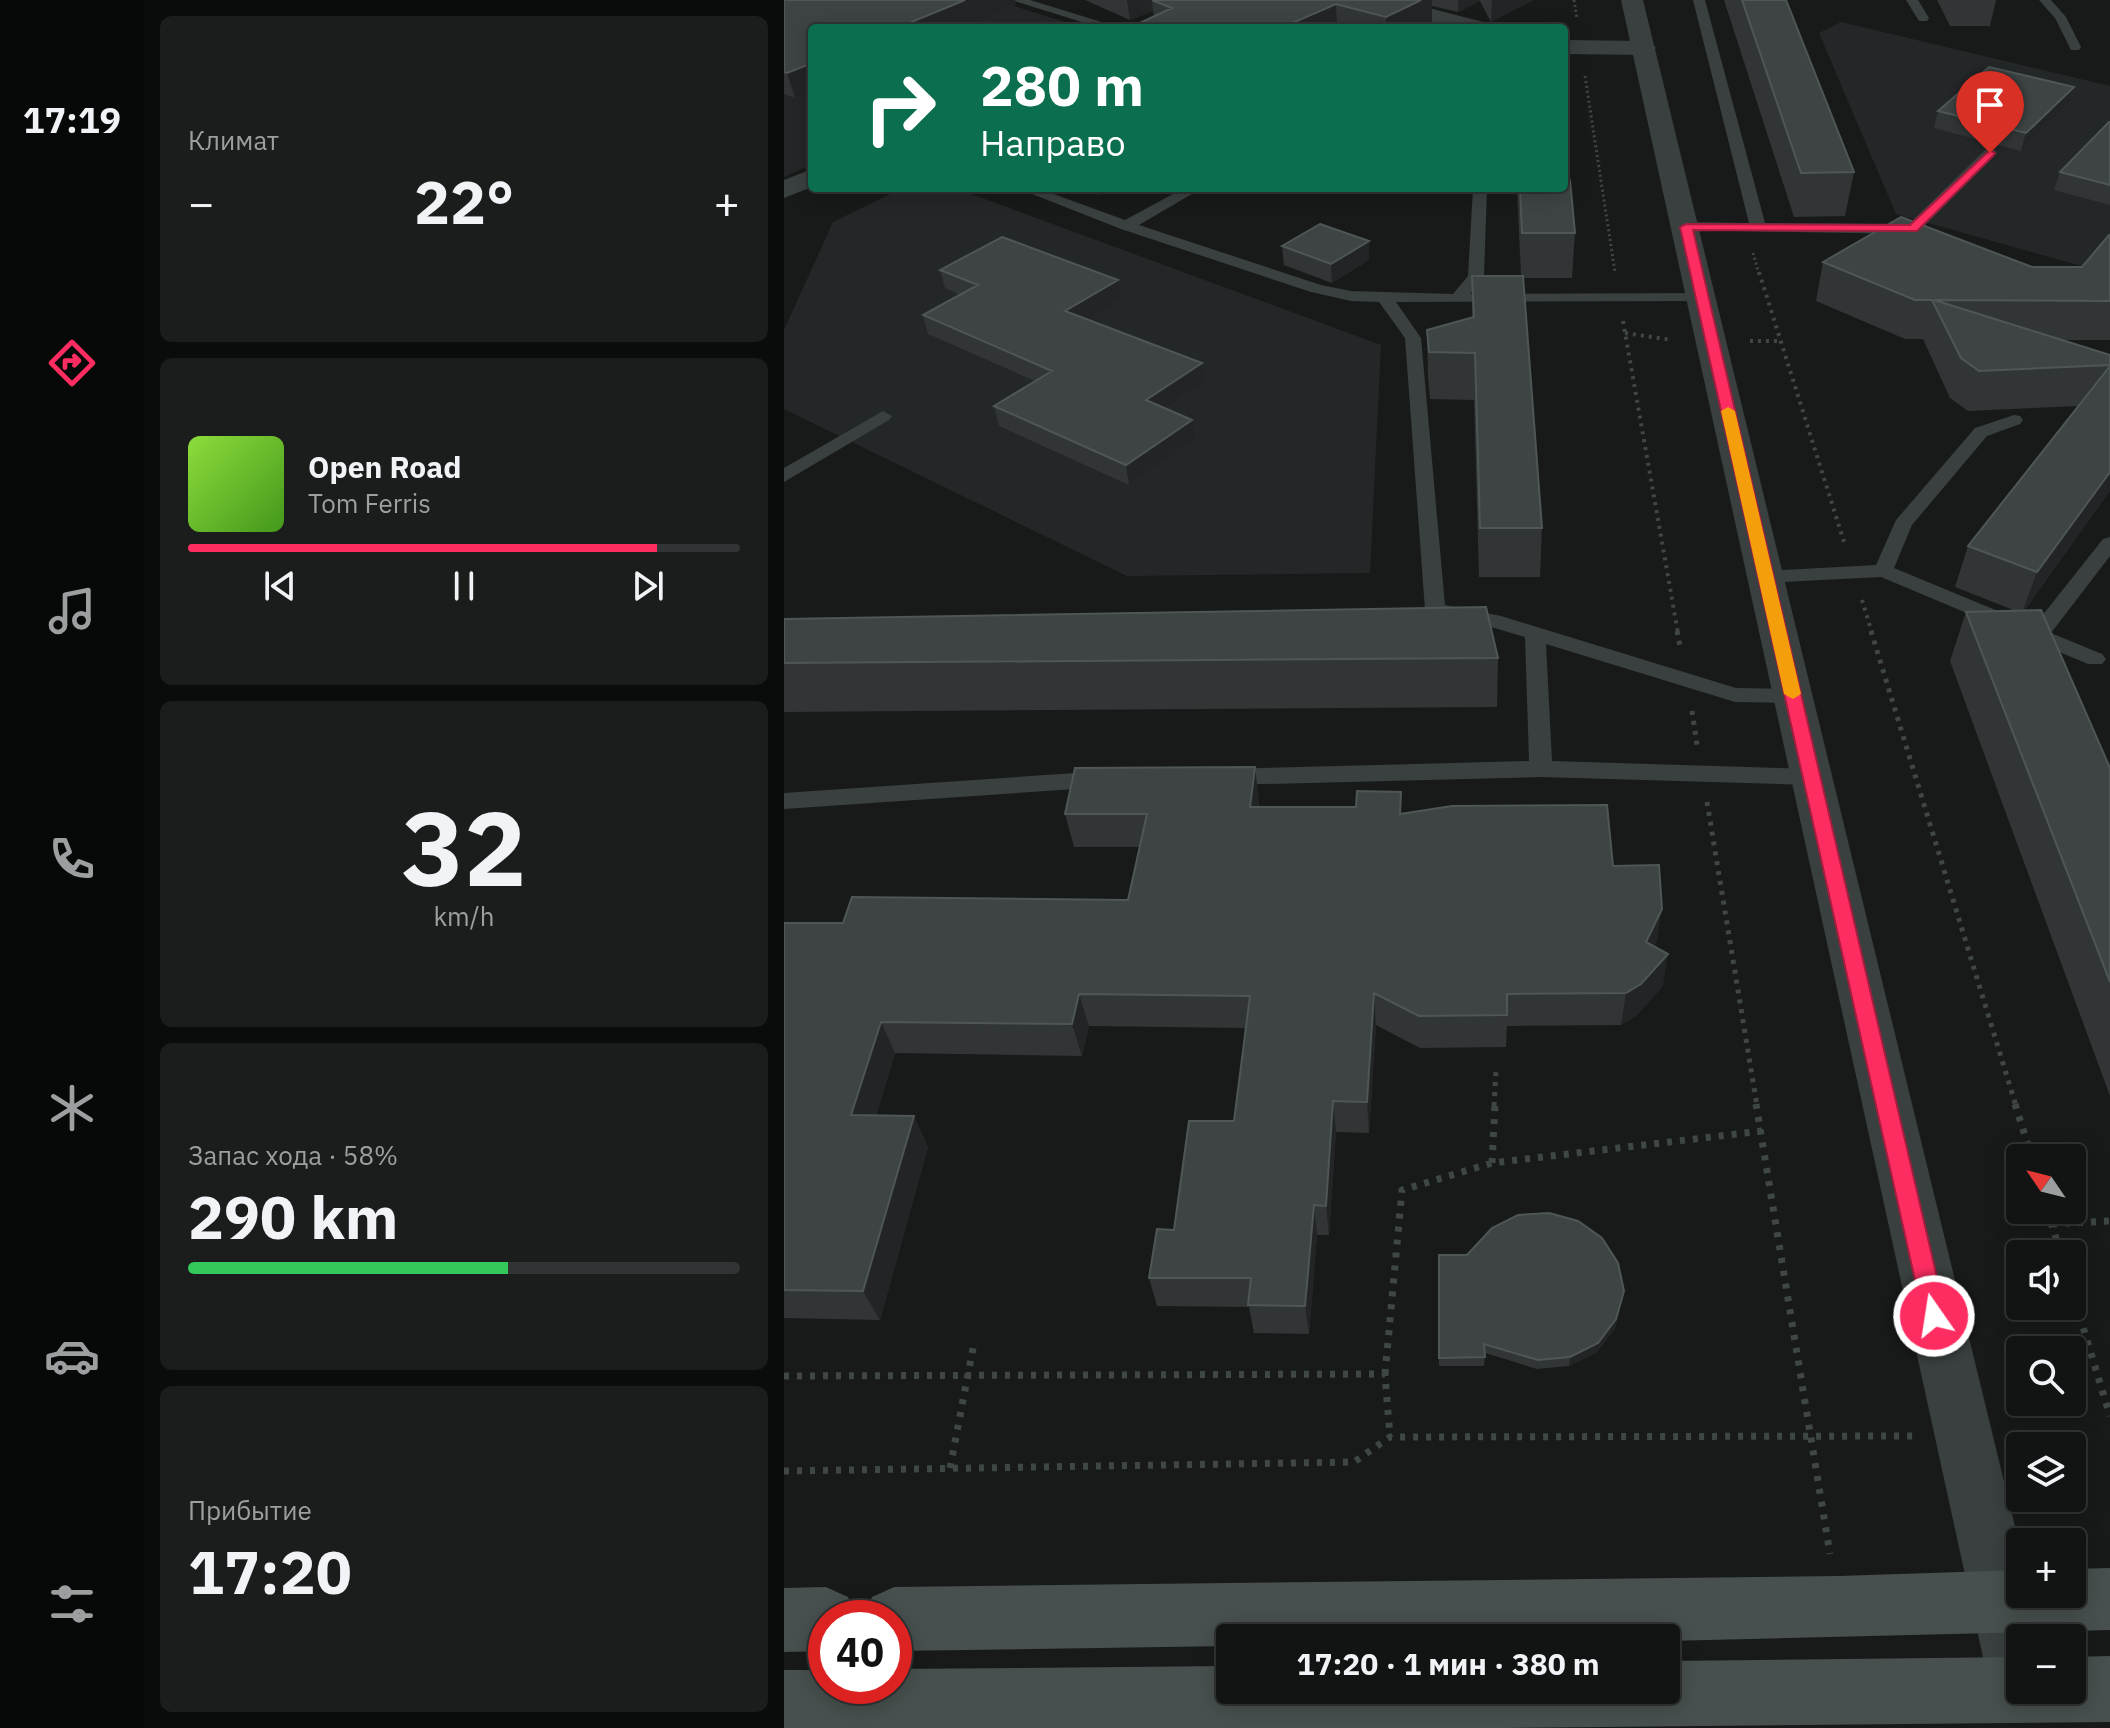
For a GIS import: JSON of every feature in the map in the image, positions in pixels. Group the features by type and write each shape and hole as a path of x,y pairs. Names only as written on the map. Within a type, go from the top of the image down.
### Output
{"main road":[{"path":"912,1619 1839,1607 2110,1599"},
{"path":"784,1620 808,1619"},
{"path":"2086,1691 2110,1689"},
{"path":"784,1703 2006,1697"}],"street":[{"path":"1372,0 1464,24"},
{"path":"1632,0 2006,1626"},
{"path":"1573,48 1644,48"},
{"path":"784,190 808,179"}],"lane":[{"path":"1017,0 1101,24"},
{"path":"1699,0 1758,227"},
{"path":"1912,0 1923,18"},
{"path":"2045,0 2060,17 2075,47"},
{"path":"1686,227 1913,229 1990,153"},
{"path":"1035,192 1126,226 1317,289 1385,298 1702,296"},
{"path":"1126,226 1188,192"},
{"path":"1457,299 1476,277 1480,192"},
{"path":"1385,298 1413,338 1427,610 1494,621 1735,695 1793,696"},
{"path":"784,476 883,416"},
{"path":"1883,571 1903,524 1981,432 2014,420"},
{"path":"2037,636 2110,543"},
{"path":"1766,577 1883,571 2095,659"},
{"path":"1535,634 1541,769"},
{"path":"1198,777 1541,769 1812,777"},
{"path":"784,801 1120,779"}],"path":[{"path":"1574,0 1573,48 1619,295 1763,1131 1839,1607"},
{"path":"1492,1163 1496,1070"},
{"path":"1390,1437 1385,1374 1402,1190 1492,1163 1763,1131"},
{"path":"2086,1222 2110,1221"},
{"path":"2052,1224 2057,1240"},
{"path":"2081,1320 2110,1416"},
{"path":"950,1468 974,1343"},
{"path":"784,1376 1385,1374"},
{"path":"784,1471 1354,1462 1390,1437 1962,1435"}],"shaded area":[{"path":"784,0 994,0 1072,24 808,24 808,166 784,177"},
{"path":"1841,22 2110,86 2110,274 1896,214 1819,33"},
{"path":"895,192 966,192 1381,345 1370,573 1127,576 784,409 784,330 833,222"}],"building":[{"path":"784,0 965,0 907,24 808,24 808,65 784,72"},
{"path":"1152,0 1421,0 1386,17 1336,4 1290,24 1138,24 1172,8"},
{"path":"1742,0 1786,0 1854,172 1801,173"},
{"path":"1989,67 2074,87 2026,133 1938,111"},
{"path":"2109,122 2110,185 2060,172"},
{"path":"1570,180 1575,233 1522,233 1520,192 1568,192"},
{"path":"1901,217 2032,267 2082,267 2110,235 2110,301 1934,300 2110,355 2110,365 1979,371 1961,358 1932,300 1915,300 1823,262"},
{"path":"1320,224 1369,241 1331,264 1282,246"},
{"path":"1002,237 1118,280 1065,311 1202,363 1146,400 1192,420 1126,465 994,406 1052,371 923,315 978,285 940,270"},
{"path":"1472,276 1523,276 1542,528 1480,528 1475,353 1429,352 1427,330 1474,317"},
{"path":"2110,366 2110,472 2037,572 1968,546"},
{"path":"1486,607 1498,658 784,663 784,619"},
{"path":"2041,610 2110,768 2110,982 1966,612"},
{"path":"1255,767 1250,807 1356,807 1357,791 1401,792 1400,814 1452,806 1607,805 1613,866 1659,865 1662,909 1646,942 1668,954 1641,984 1626,993 1507,994 1507,1015 1419,1016 1374,993 1367,1102 1333,1101 1326,1206 1314,1205 1305,1306 1248,1305 1251,1278 1149,1278 1157,1229 1174,1230 1189,1121 1234,1121 1250,996 1079,994 1072,1024 881,1022 851,1115 914,1116 863,1291 784,1290 784,923 843,923 852,897 1128,900 1147,814 1065,814 1075,768"},
{"path":"1549,1213 1578,1221 1602,1238 1618,1263 1624,1291 1616,1319 1598,1343 1570,1357 1538,1360 1484,1344 1485,1357 1439,1358 1439,1255 1467,1255 1492,1228 1518,1215"}],"slow traffic":[{"path":"1728,411 1793,694"}],"route":[{"path":"1934,1316 1686,227 1913,229 1990,153"}]}
